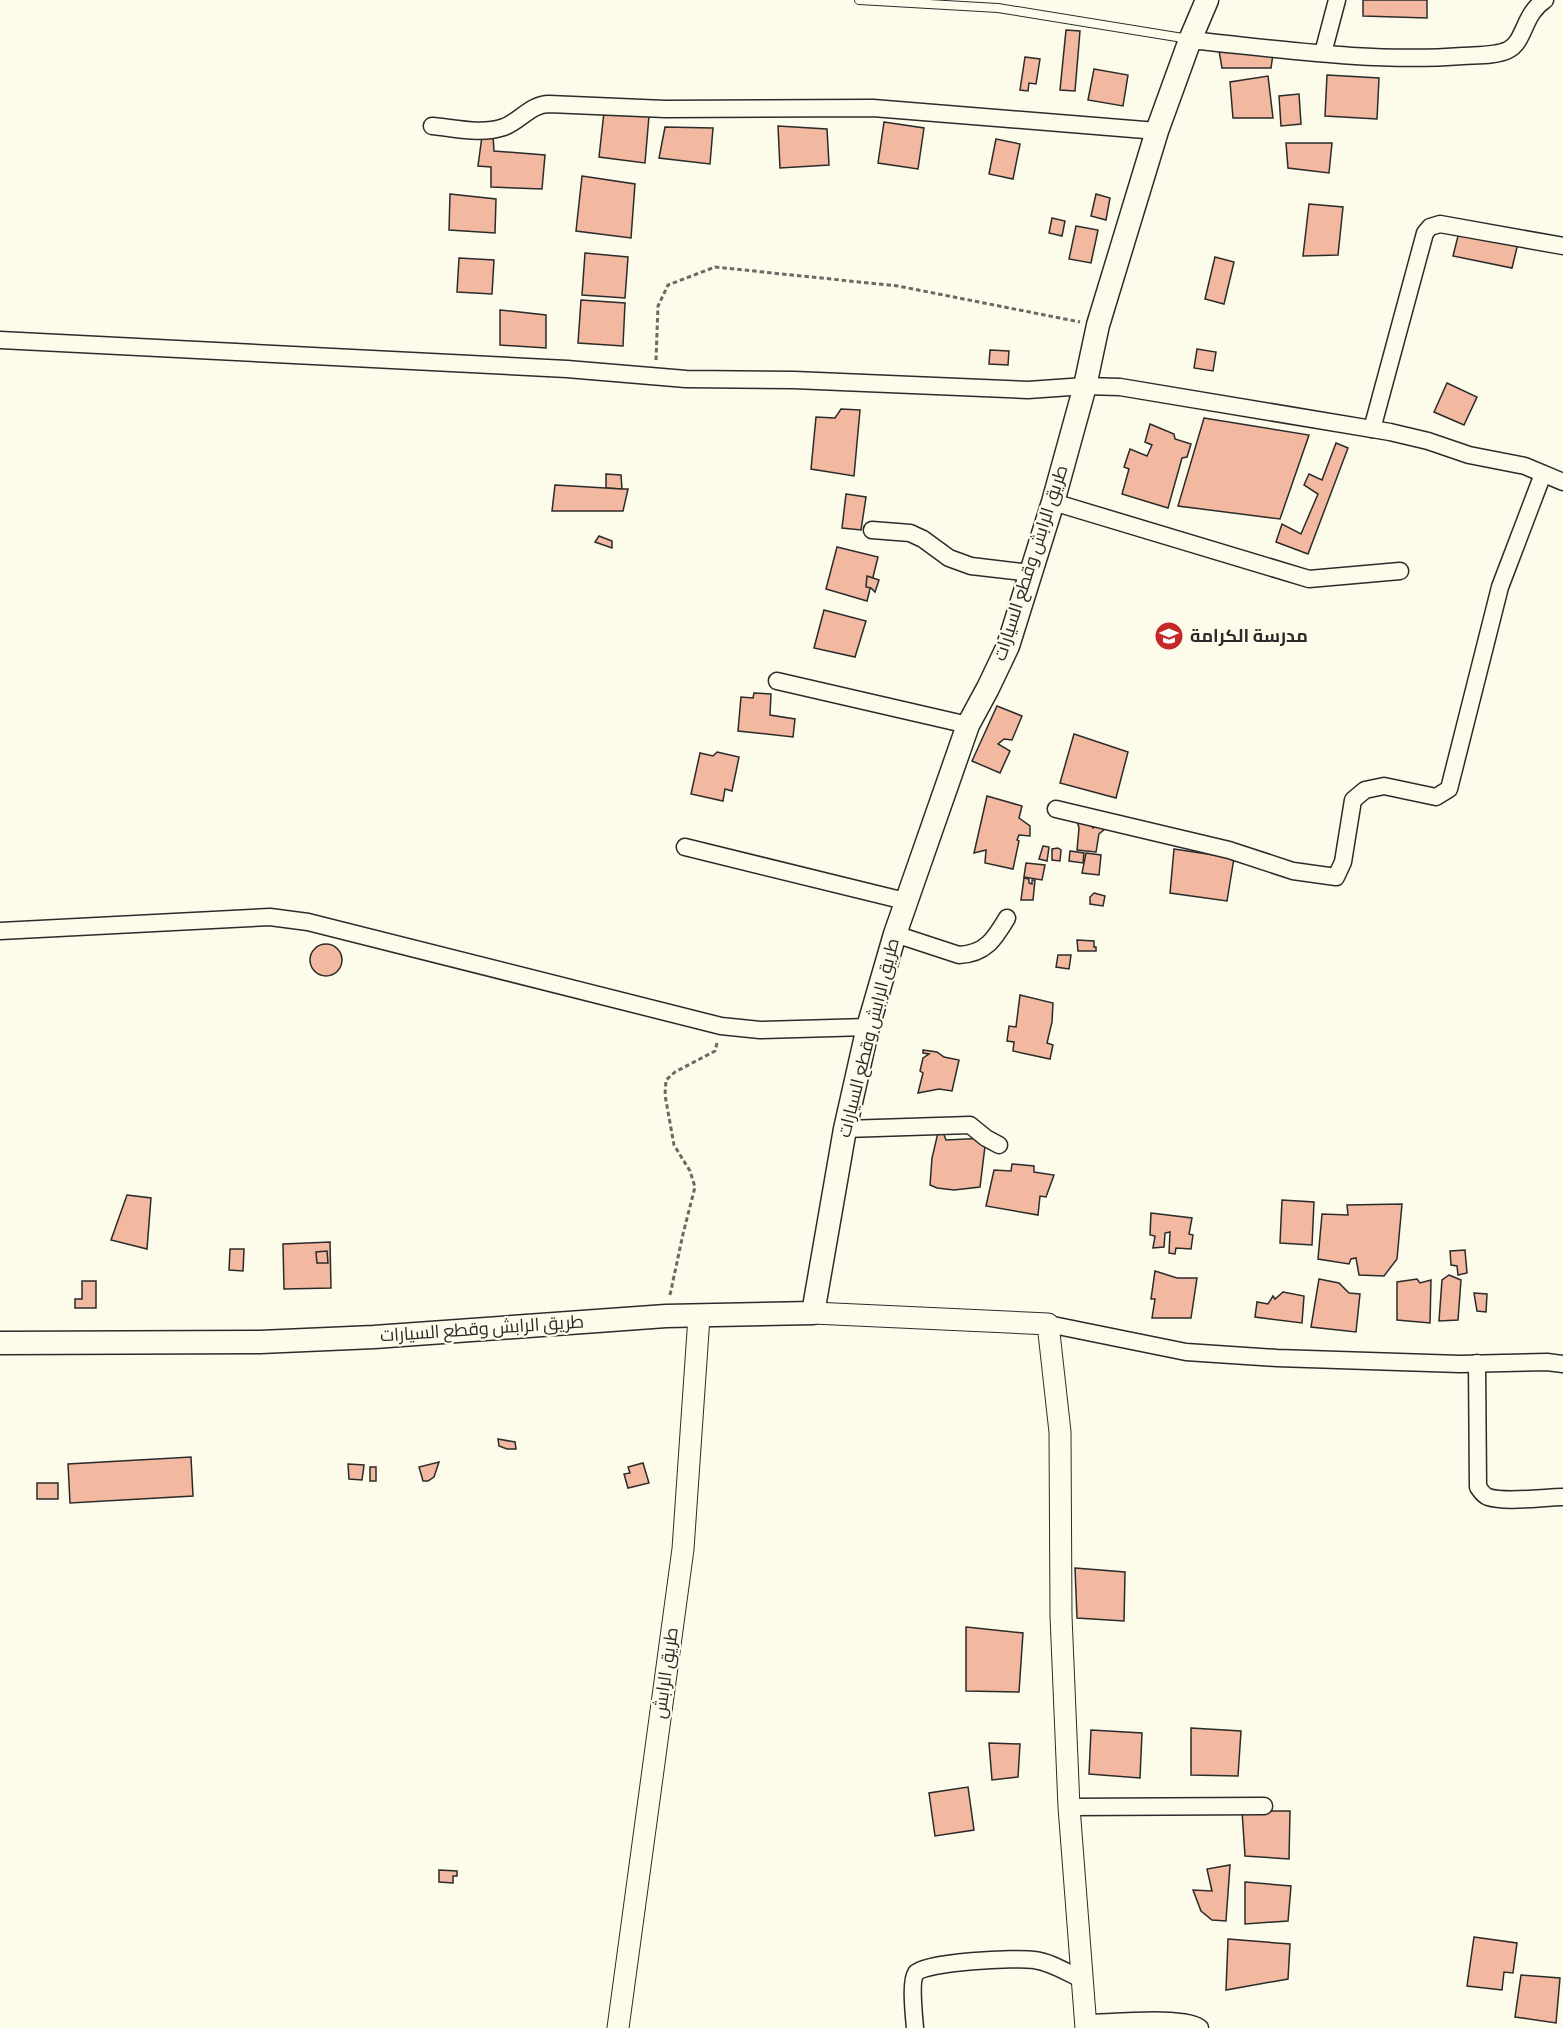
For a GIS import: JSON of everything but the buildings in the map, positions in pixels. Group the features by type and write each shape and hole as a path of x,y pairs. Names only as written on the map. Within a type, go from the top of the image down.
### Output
{"main road":[{"name":"طريق الرابش وقطع السيارات","path":"0,1343 260,1342 374,1337 666,1316 699,1317 813,1312 844,1129 868,1027 895,934 968,725 1008,646 1053,502 1085,386 1098,326 1156,131 1207,0"}],"street":[{"path":"1323,53 1338,0"},
{"path":"1190,40 1399,58 1503,52 1517,44 1532,12 1545,0"},
{"path":"432,126 478,130 495,129 513,123 542,104 549,104 665,109 873,108 1156,131"},
{"path":"1372,429 1425,233 1431,227 1440,224 1563,246"},
{"path":"0,340 567,369 737,381 794,380 1028,390 1085,386 1120,387 1372,429 1428,441 1469,455 1525,466 1563,482"},
{"path":"1056,809 1229,850 1300,873 1336,877 1343,862 1353,800 1365,790 1384,786 1436,797 1449,789 1500,587 1543,474"},
{"path":"1053,502 1309,579 1400,571"},
{"path":"872,530 910,533 924,539 949,558 971,566 1031,573"},
{"path":"777,681 968,725"},
{"path":"685,847 905,902"},
{"path":"0,931 270,917 308,922 721,1026 760,1030 868,1027"},
{"path":"895,934 959,954 970,954 986,948 993,942 1007,918"},
{"path":"844,1129 970,1125 999,1145"},
{"path":"813,1312 1048,1324 1186,1352 1277,1358 1563,1364"},
{"name":"طريق الرابش","path":"618,2028 683,1549 699,1317"},
{"path":"1048,1324 1060,1432 1061,1616 1069,1808 1086,2026 1173,2020 1189,2022 1199,2025 1200,2028"},
{"path":"1477,1363 1478,1487 1488,1497 1504,1499 1563,1497"},
{"path":"1069,1808 1264,1806"},
{"path":"915,2028 913,1982 915,1974 921,1969 941,1964 1034,1959 1053,1965 1081,1979"}],"lane":[{"path":"859,0 998,8 1190,40"}],"path":[{"path":"655,377 658,306 668,285 715,267 898,286 1098,326"},
{"path":"666,1316 695,1187 690,1171 674,1145 665,1095 666,1080 675,1072 716,1051 721,1026"}],"place":[{"name":"مدرسة الكرامة","path":"1169,636"}]}
